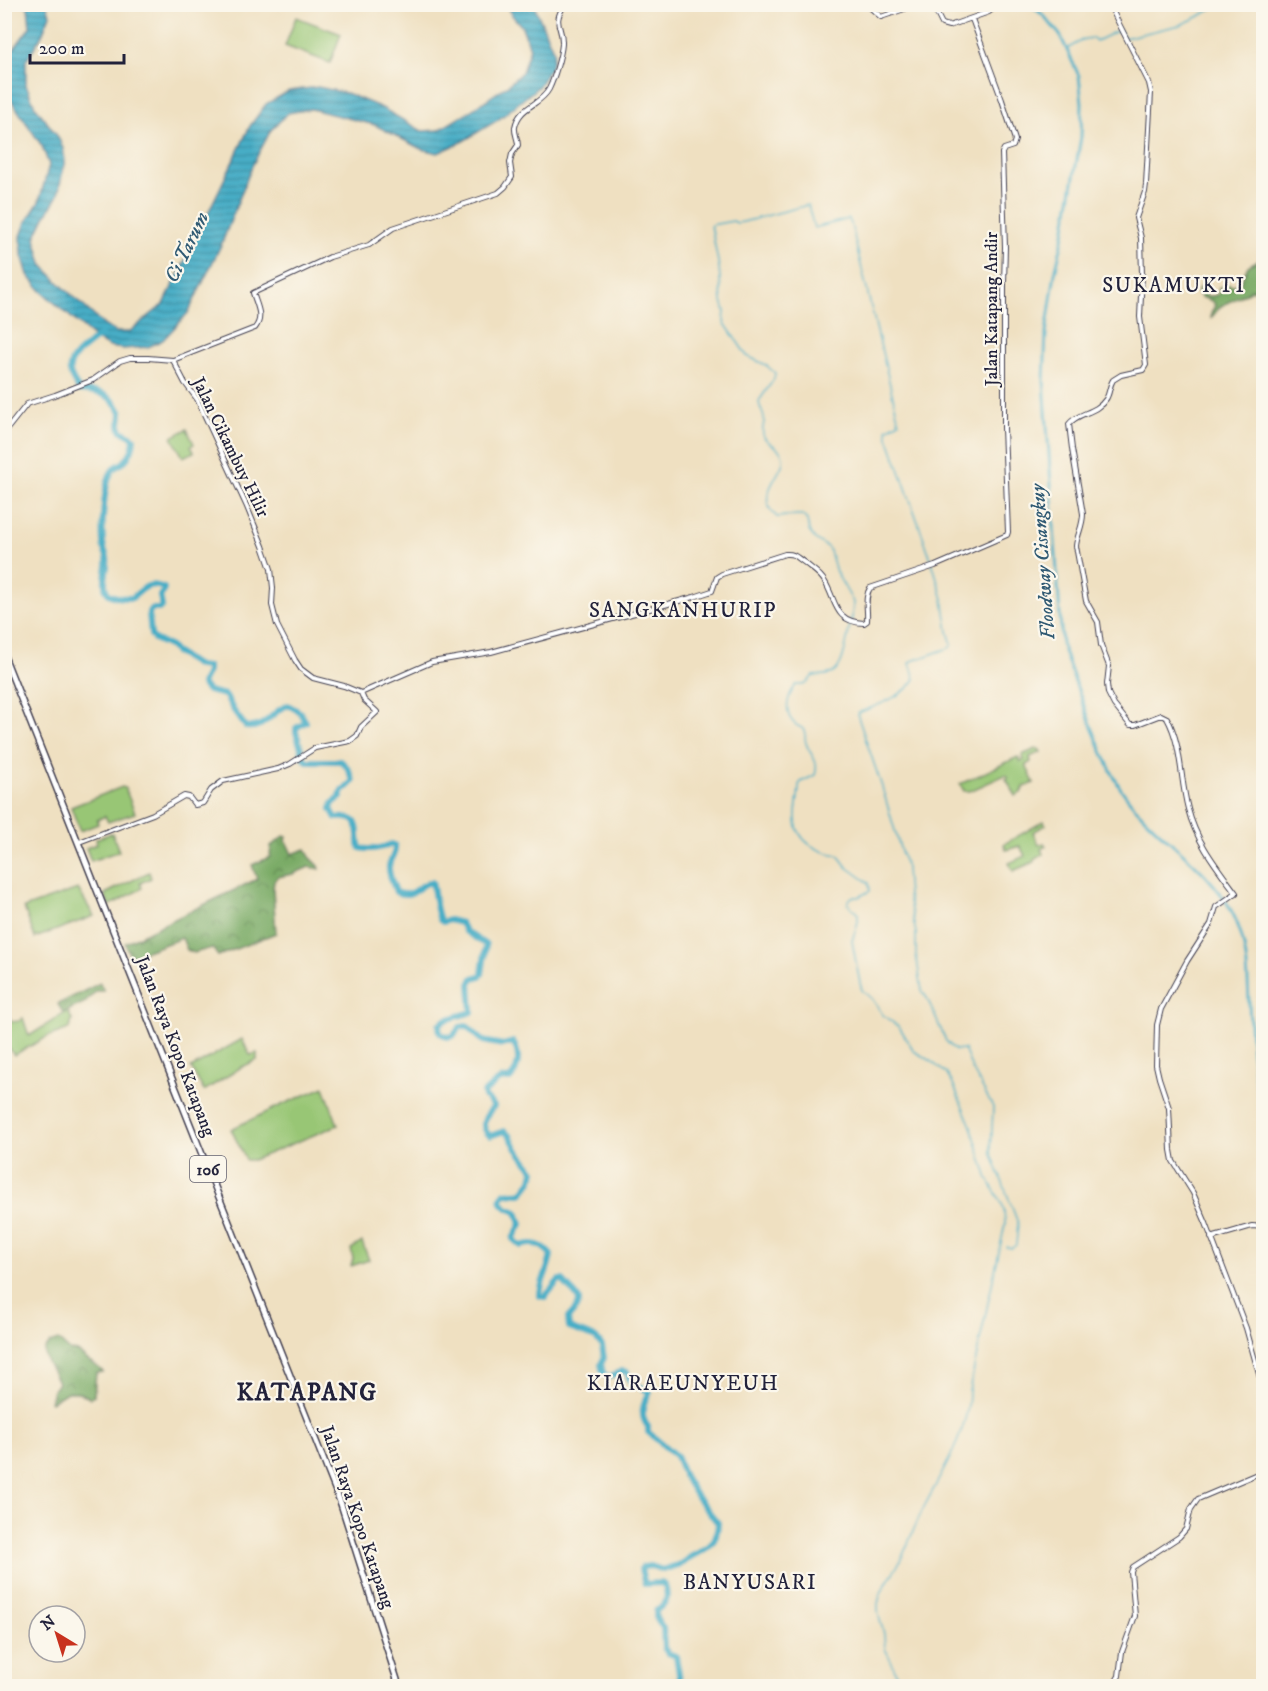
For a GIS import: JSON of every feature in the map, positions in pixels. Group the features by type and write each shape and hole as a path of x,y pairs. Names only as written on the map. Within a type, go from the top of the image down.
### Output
{"main road":[{"name":"Jalan Raya Kopo Katapang","path":"4,656 341,1504 399,1686"}],"street":[{"name":"Jalan Cikambuy Hilir","path":"361,693 313,678 297,664 276,625 272,605 271,569 263,546 197,399 173,360 255,328 260,316 253,293 330,257 371,244 393,228 500,192 506,187 512,175 510,163 518,142 515,126 521,113 546,93 551,84 562,43 558,17 564,4"},
{"path":"866,4 881,16 919,4"},
{"path":"932,4 945,26 972,19 989,12 999,4"},
{"path":"1109,4 1152,92 1145,192 1136,218 1141,238 1140,314 1146,365 1143,370 1121,375 1113,380 1105,400 1092,412 1074,418 1069,423 1083,514 1083,525 1076,546 1086,601 1098,622 1101,645 1109,666 1107,684 1109,697 1130,725 1161,715 1167,718 1177,747 1185,798 1191,819 1208,856 1235,894 1217,906 1211,924 1187,961 1161,1009 1157,1024 1156,1054 1158,1075 1169,1108 1173,1161 1193,1193 1211,1238 1246,1328 1263,1392"},
{"name":"Jalan Katapang Andir","path":"361,693 432,662 491,652 694,597 712,591 717,577 722,574 791,553 817,572 826,584 838,612 846,618 861,623 867,621 869,589 934,566 1005,536 1008,532 1004,428 1005,247 1002,153 1004,149 1013,146 1015,140 972,19"},
{"path":"4,433 27,404 93,380 117,362 158,358 173,360"},
{"path":"80,843 153,814 183,796 189,796 195,805 200,804 205,801 211,790 223,781 278,769 320,747 347,742 357,736 361,727 377,712 364,700 361,693"},
{"path":"1211,1238 1252,1226 1263,1227"},
{"path":"1113,1686 1119,1676 1122,1652 1136,1616 1132,1569 1182,1534 1198,1499 1263,1471"}],"green space":[{"path":"296,17 341,34 330,63 285,46"},
{"path":"1263,257 1263,287 1221,306 1211,318 1215,305 1212,301 1201,297 1198,292 1199,288 1207,296 1219,294 1219,288 1240,283 1248,266"},
{"path":"187,429 194,444 191,446 194,452 183,457 172,437"},
{"path":"1036,749 1041,752 1030,757 1031,762 1026,765 1034,783 1024,787 1022,792 1016,796 1006,779 1008,776 1005,775 970,791 964,791 960,784 1018,757 1021,762 1024,760 1022,755"},
{"path":"122,787 125,788 135,813 108,822 105,816 97,820 98,824 80,831 71,807"},
{"path":"1044,821 1046,825 1033,832 1039,845 1044,843 1046,846 1041,849 1043,854 1034,862 1013,871 1009,863 1025,856 1020,846 1006,850 1004,844"},
{"path":"112,833 119,851 91,861 86,848 97,844 96,839"},
{"path":"284,836 287,837 286,841 292,854 306,849 320,869 309,867 278,877 274,881 276,933 218,956 212,948 194,953 187,950 182,938 130,957 125,943 257,879 252,865 270,857 271,846"},
{"path":"149,872 151,878 140,883 142,888 109,906 105,894"},
{"path":"78,889 94,916 35,938 24,908"},
{"path":"100,983 104,991 96,991 86,1002 63,1013 58,1004"},
{"path":"5,1003 11,1022 23,1018 29,1036 68,1011 72,1020 70,1028 47,1037 14,1055 5,1043"},
{"path":"242,1039 250,1055 257,1053 257,1060 204,1091 191,1068"},
{"path":"324,1087 338,1125 253,1160 246,1160 231,1129"},
{"path":"362,1242 369,1260 351,1266 353,1259 351,1249"},
{"path":"58,1340 70,1351 79,1352 103,1372 96,1373 94,1395 90,1398 78,1392 67,1392 50,1401 58,1383 44,1350 50,1343"}],"water":[{"path":"25,5 47,5 50,15 42,35 26,61 26,85 35,106 58,137 65,160 58,195 35,238 42,264 105,326 116,332 129,332 164,304 250,126 266,104 289,91 318,87 346,93 382,108 422,131 439,130 508,85 522,72 530,48 522,27 511,14 508,5 534,5 554,52 551,67 538,87 498,120 460,143 438,153 421,149 375,125 311,109 288,113 271,130 252,166 222,243 188,313 163,340 148,347 123,349 109,347 97,340 41,291 28,275 22,255 21,236 26,222 39,202 49,165 42,146 10,99 4,75 13,50 30,27 28,7"}],"waterway":[{"name":"Floodway Cisangkuy","path":"1030,4 1060,35 1079,76 1082,103 1081,137 1046,333 1044,381 1062,645 1098,742 1121,789 1133,806 1210,880 1223,896 1238,925 1247,969 1251,1045 1264,1115"},
{"path":"1067,49 1084,39 1093,38 1096,41 1119,30 1124,38 1180,25 1219,4"},
{"path":"899,1686 885,1648 884,1632 878,1611 879,1598 902,1557 923,1509 953,1452 965,1421 969,1391 1005,1224 1004,1210 988,1179 971,1126 946,1073 914,1051 900,1028 883,1015 873,1000 862,990 852,941 858,914 848,904 848,900 870,891 869,883 847,867 838,855 810,845 797,828 799,785 815,775 816,766 806,743 804,731 791,720 789,715 790,694 796,685 805,685 813,676 831,674 837,669 846,647 853,602 836,572 830,551 809,531 807,520 802,515 777,517 770,509 769,492 783,463 783,457 763,434 764,418 759,401 774,379 775,373 766,365 747,356 724,322 725,311 711,225 733,221 743,222 808,205 814,228 849,219 851,224 899,422 887,429 888,437 932,562 943,599 952,645 912,661 910,663 915,679 910,685 890,700 858,713 858,717 906,868 922,991 946,1041 955,1050 964,1049 993,1107 991,1152 1018,1223 1016,1245 1012,1248 1006,1247"},
{"path":"101,334 76,355 70,366 70,372 79,390 99,393 113,401 121,413 121,430 134,438 130,455 113,470 107,487 103,532 104,549 107,556 106,591 120,598 132,598 150,585 164,588 160,596 162,606 159,609 152,609 149,613 151,635 198,666 208,667 202,684 208,691 225,695 246,727 264,723 288,705 300,712 306,722 296,728 296,732 304,758 307,761 340,761 350,772 353,781 340,794 341,797 333,803 331,809 336,818 352,819 355,822 360,848 377,849 392,844 395,846 389,869 396,892 412,893 432,882 440,920 461,923 465,931 486,945 482,974 473,978 470,984 472,1012 445,1020 439,1025 440,1033 447,1037 453,1036 460,1027 467,1026 483,1041 503,1045 513,1042 516,1047 518,1062 513,1075 510,1079 496,1082 484,1093 494,1106 484,1120 486,1132 490,1136 504,1131 534,1171 532,1180 521,1194 505,1193 501,1198 507,1208 517,1212 521,1224 513,1239 521,1246 529,1244 541,1246 551,1255 540,1296 545,1297 559,1280 563,1280 577,1296 579,1302 568,1318 569,1328 596,1338 602,1346 603,1373 609,1377 622,1371 627,1372 631,1382 650,1392 643,1410 648,1432 676,1456 684,1476 697,1497 718,1523 712,1543 681,1564 663,1570 651,1566 641,1569 645,1584 665,1585 666,1600 656,1611 656,1617 663,1628 664,1648 668,1653 676,1656 681,1686"}],"district":[{"name":"SUKAMUKTI","path":"1174,285"},
{"name":"SANGKANHURIP","path":"683,610"},
{"name":"KIARAEUNYEUH","path":"683,1383"},
{"name":"KATAPANG","path":"307,1392"},
{"name":"BANYUSARI","path":"750,1582"}],"water label":[{"name":"Ci Tarum","path":"186,247"}]}
